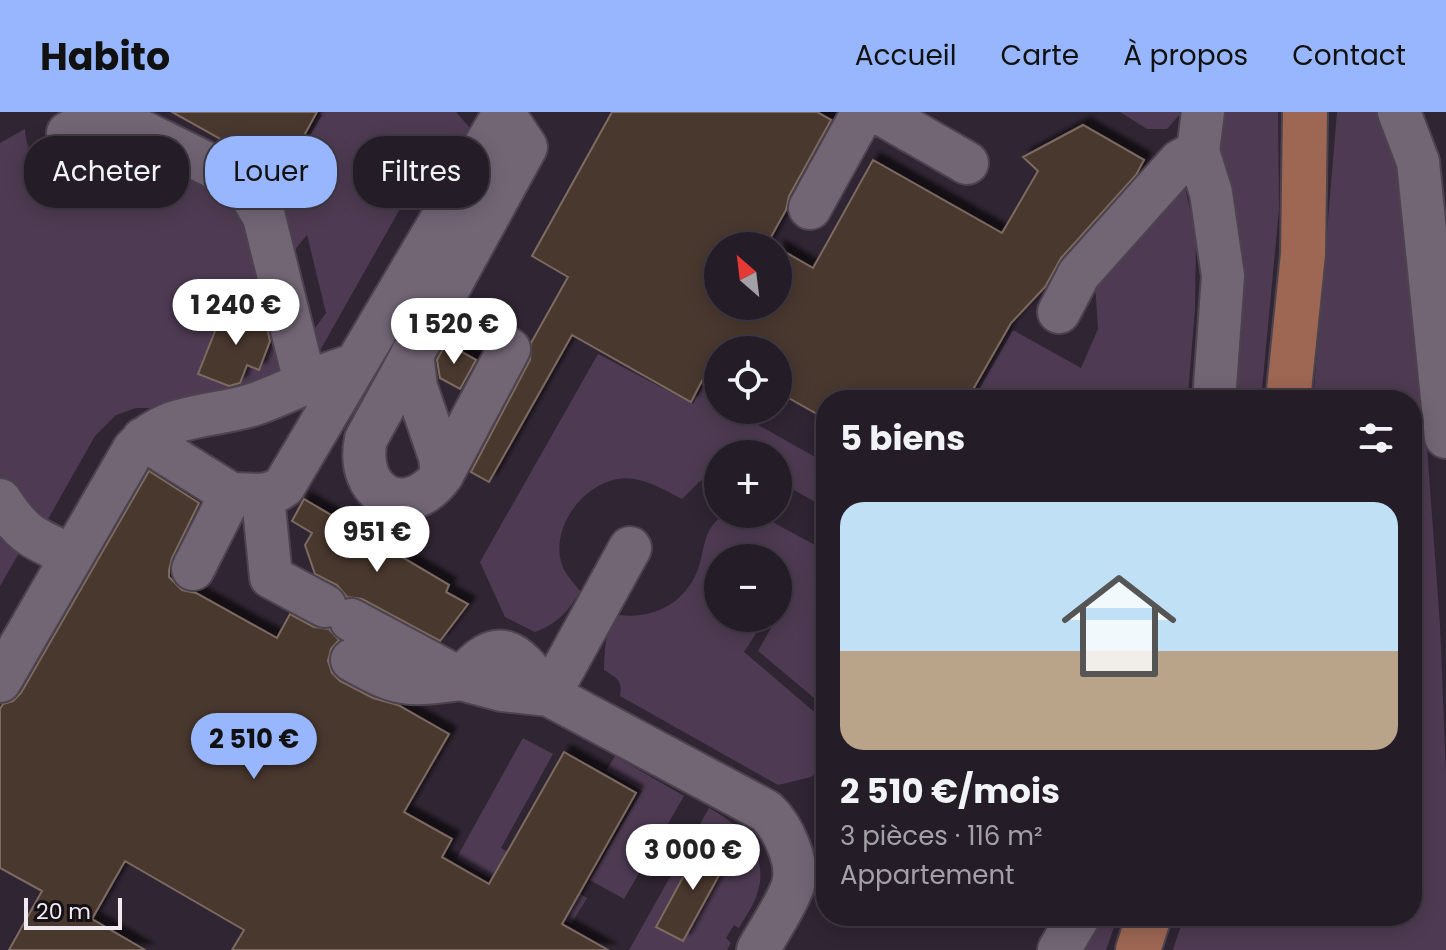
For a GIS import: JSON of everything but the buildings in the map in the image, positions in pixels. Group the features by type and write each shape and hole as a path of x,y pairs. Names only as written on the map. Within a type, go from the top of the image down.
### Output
{"main road":[{"path":"1289,390 1303,254 1305,112"},
{"path":"1138,950 1146,926"}],"street":[{"path":"810,208 863,112"},
{"path":"878,112 967,163"},
{"path":"1399,112 1418,162 1446,437"},
{"path":"68,133 104,113 224,172 249,191 264,217 305,382"},
{"path":"143,439 247,496 275,493 284,486 504,113 526,147 366,439 364,467 368,479 378,491 402,500 419,498 432,490 509,349"},
{"path":"1059,312 1079,274 1180,161 1200,132"},
{"path":"1200,132 1223,276 1215,390"},
{"path":"412,354 416,387 440,457 442,475"},
{"path":"0,681 134,449 143,439 168,423 259,402 355,365"},
{"path":"193,569 247,496"},
{"path":"247,496 274,595 343,628 384,678 413,685 461,679 502,690 549,695 766,811 777,821 793,865 794,885 758,950"},
{"path":"0,500 15,524 27,534 72,556"},
{"path":"549,695 630,548"},
{"path":"1059,950 1073,926"}],"shaded area":[{"path":"317,112 456,112 470,128 466,136 353,136 353,208 400,208 318,354 305,342 326,313 307,235 285,262 268,208 337,208 337,136 310,136 322,115"},
{"path":"1120,112 1182,112 1167,129 1147,129"},
{"path":"1217,112 1278,112 1279,209 1262,390 1228,390 1216,151"},
{"path":"1337,112 1386,112 1414,268 1440,625 1446,773 1446,950 1173,950 1181,926 1422,926 1422,390 1314,390"},
{"path":"25,129 24,208 189,208 189,174 205,182 205,208 241,208 291,372 255,389 160,408 136,408 116,415 95,436 44,526 12,495 0,477 0,143"},
{"path":"1184,183 1196,236 1195,310 1188,390 979,390 1013,330 1081,368 1098,329 1095,283"},
{"path":"598,354 693,404 704,384 704,424 756,424 785,440 704,440 704,479 682,499 651,484 626,478 604,483 592,490 572,511 560,537 562,565 580,591 571,605 550,625 535,632 505,617 480,562"},
{"path":"792,444 816,457 816,502 792,489"},
{"path":"0,522 23,546 0,586"},
{"path":"711,528 784,528 816,546 816,700 758,651 769,632 792,632 792,544 705,544"},
{"path":"704,547 704,632 757,632 744,652 816,713 816,773 811,777 778,785 620,696 618,680 604,670 606,641 610,627 619,615 643,615 665,608 683,594 696,574"},
{"path":"523,738 553,754 501,848 587,898 571,924 456,859"},
{"path":"615,756 684,796 624,899 590,880 642,791 606,771"},
{"path":"709,808 742,832 756,854 760,880 752,907 739,928 734,925 726,938 731,943 727,950 629,950"},
{"path":"1098,926 1114,926 1106,950 1085,950"}]}
